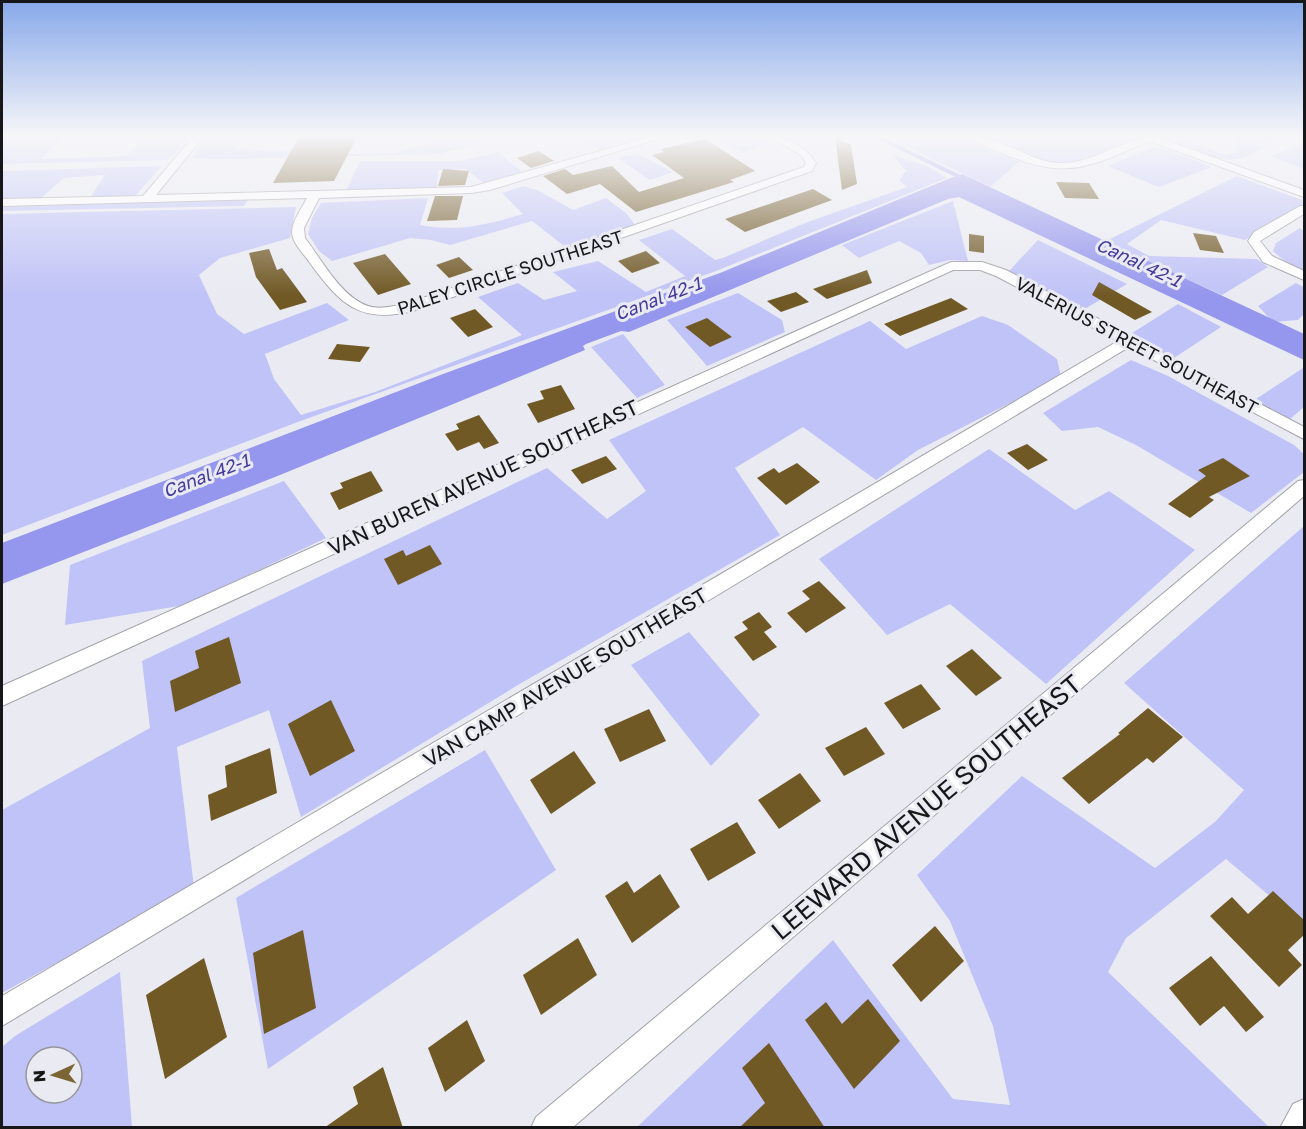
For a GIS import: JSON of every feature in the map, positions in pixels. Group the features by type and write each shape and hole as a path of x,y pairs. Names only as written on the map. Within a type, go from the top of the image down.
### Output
{"street":[{"path":"146,200 155,190"},
{"path":"2,203 466,190"},
{"name":"PALEY CIRCLE SOUTHEAST","path":"314,195 298,228 299,238 349,300 359,308 389,312 408,308 748,190"},
{"path":"1305,209 1258,235 1254,241 1256,248 1265,256 1305,276"},
{"name":"VALERIUS STREET SOUTHEAST","path":"966,265 982,266 1001,273 1305,434"},
{"name":"VAN BUREN AVENUE SOUTHEAST","path":"2,696 939,269 966,265"},
{"name":"VAN CAMP AVENUE SOUTHEAST","path":"2,1012 1129,341"},
{"name":"LEEWARD AVENUE SOUTHEAST","path":"547,1128 1305,486"},
{"path":"1296,1128 1305,1115"}],"shaded area":[{"path":"2,190 51,190 41,198 2,199"},
{"path":"95,190 141,190 135,196 90,198"},
{"path":"347,190 406,190 346,191"},
{"path":"512,190 536,190 573,210 606,198 627,214 635,225 568,249 532,221 450,245 410,238 332,261 319,251 308,234 312,218 321,203 428,198 420,225 448,228 484,224 523,214 502,193"},
{"path":"899,190 918,190 716,271 295,423 2,535 2,214 296,207 290,238 220,258 199,275 217,314 244,334 327,303 349,320 265,354 274,379 301,415 375,392 522,335 478,297 518,283 544,300 577,291 553,272 598,261 646,292 685,276 639,240 672,229 715,260 805,223"},
{"path":"1209,190 1274,190 1302,200 1303,204 1245,240 1161,220 1127,244 1149,256 1257,259 1268,267 1222,295 1117,248 1108,240"},
{"path":"248,200 244,206 2,211 2,207"},
{"path":"953,201 968,261 950,260 929,265 921,253 899,241 859,258 842,245"},
{"path":"1300,228 1304,231 1304,273 1273,251 1276,243"},
{"path":"1038,240 1127,284 1083,310 1009,271"},
{"path":"1296,283 1304,287 1304,314 1298,320 1273,322 1258,306"},
{"path":"738,293 782,320 785,332 707,366 667,320"},
{"path":"1178,304 1221,327 1174,358 1129,335"},
{"path":"982,316 1008,325 1057,359 1061,377 918,450 876,480 803,427 735,468 780,535 523,682 301,817 269,710 177,747 194,887 2,993 2,810 150,728 142,661 547,468 607,519 646,491 609,440 870,321 906,349"},
{"path":"623,334 665,385 637,398 591,347"},
{"path":"1131,360 1168,376 1294,445 1304,454 1304,472 1251,513 1136,445 1098,427 1062,431 1043,413"},
{"path":"1303,368 1304,407 1289,420 1253,401"},
{"path":"989,449 1075,510 1109,491 1195,550 1046,684 950,604 887,635 819,559"},
{"path":"284,481 326,538 185,605 65,625 70,565"},
{"path":"1304,526 1304,925 1226,859 1126,938 1108,972 1269,1127 636,1128 833,940 953,1099 1010,1105 993,1026 950,921 917,875 1022,776 1155,868 1216,821 1244,790 1124,683"},
{"path":"689,632 760,715 711,766 631,665"},
{"path":"485,750 556,870 268,1069 236,898"},
{"path":"120,972 132,1127 2,1127 2,1047 15,1036"}],"water":[{"path":"922,190 980,190 1304,339 1304,360 959,197 948,199 629,332 621,331 586,344 583,346 585,350 280,475 2,584 2,543 443,374 720,273"}],"building":[{"path":"561,190 581,190 567,194"},
{"path":"607,190 637,190 639,192 646,190 709,190 636,212"},
{"path":"811,190 832,200 745,232 725,219"},
{"path":"1060,190 1093,190 1099,199 1065,198"},
{"path":"435,196 463,196 457,220 427,221"},
{"path":"1193,233 1216,236 1224,253 1200,250"},
{"path":"969,234 984,236 984,253 969,251"},
{"path":"269,249 277,270 282,268 307,302 280,310 256,277 249,253"},
{"path":"646,251 660,263 632,273 618,261"},
{"path":"385,254 411,284 378,295 353,263"},
{"path":"459,257 473,270 449,278 436,265"},
{"path":"867,270 872,283 827,299 813,289"},
{"path":"1099,282 1152,312 1135,320 1092,295"},
{"path":"796,292 809,302 781,312 767,301"},
{"path":"951,298 968,309 900,336 884,324"},
{"path":"475,309 493,327 468,337 450,318"},
{"path":"707,318 732,337 710,347 685,327"},
{"path":"337,344 370,347 360,362 328,359"},
{"path":"561,385 575,409 538,423 527,404 544,399 540,391"},
{"path":"479,415 499,443 484,449 479,442 457,451 445,434 459,429 456,424"},
{"path":"1027,444 1048,460 1028,470 1007,453"},
{"path":"606,456 617,469 582,484 571,470"},
{"path":"1223,458 1250,476 1209,497 1214,500 1190,518 1168,504 1206,476 1198,470"},
{"path":"797,463 820,482 786,505 757,478 774,468 779,473"},
{"path":"371,471 383,491 339,510 330,493 343,488 340,483"},
{"path":"430,545 442,564 398,585 384,559 403,550 406,556"},
{"path":"819,581 846,608 806,633 787,613 810,599 802,591"},
{"path":"759,612 772,627 764,632 777,647 753,661 734,637 748,629 742,622"},
{"path":"229,637 241,683 175,712 170,681 199,668 195,651"},
{"path":"972,649 1002,678 976,696 946,666"},
{"path":"921,684 941,709 903,729 884,703"},
{"path":"331,700 355,751 310,776 288,724"},
{"path":"1148,708 1183,737 1153,763 1147,758 1089,804 1062,778 1120,734 1118,733"},
{"path":"649,709 666,741 620,762 604,729"},
{"path":"866,727 885,754 844,776 825,748"},
{"path":"270,748 277,793 211,821 208,795 227,787 225,766"},
{"path":"574,751 596,783 551,814 530,780"},
{"path":"800,773 821,801 779,829 758,800"},
{"path":"737,822 756,853 708,881 690,849"},
{"path":"660,874 680,907 632,943 605,896 627,881 634,893"},
{"path":"1273,891 1305,921 1305,934 1288,950 1302,965 1279,987 1210,916 1232,897 1248,914"},
{"path":"935,926 964,961 921,1002 892,965"},
{"path":"303,930 316,1008 264,1034 253,953"},
{"path":"578,938 597,975 541,1015 523,975"},
{"path":"1211,956 1264,1017 1246,1032 1224,1006 1200,1026 1169,988"},
{"path":"204,958 227,1037 165,1079 146,995"},
{"path":"868,999 900,1041 854,1089 805,1020 826,1002 842,1024"},
{"path":"467,1020 485,1061 445,1092 428,1048"},
{"path":"769,1043 825,1128 739,1128 765,1103 742,1068"},
{"path":"383,1067 403,1128 324,1128 358,1104 353,1087"}],"waterway":[{"name":"Canal 42-1","path":"987,190 1304,340"}]}
